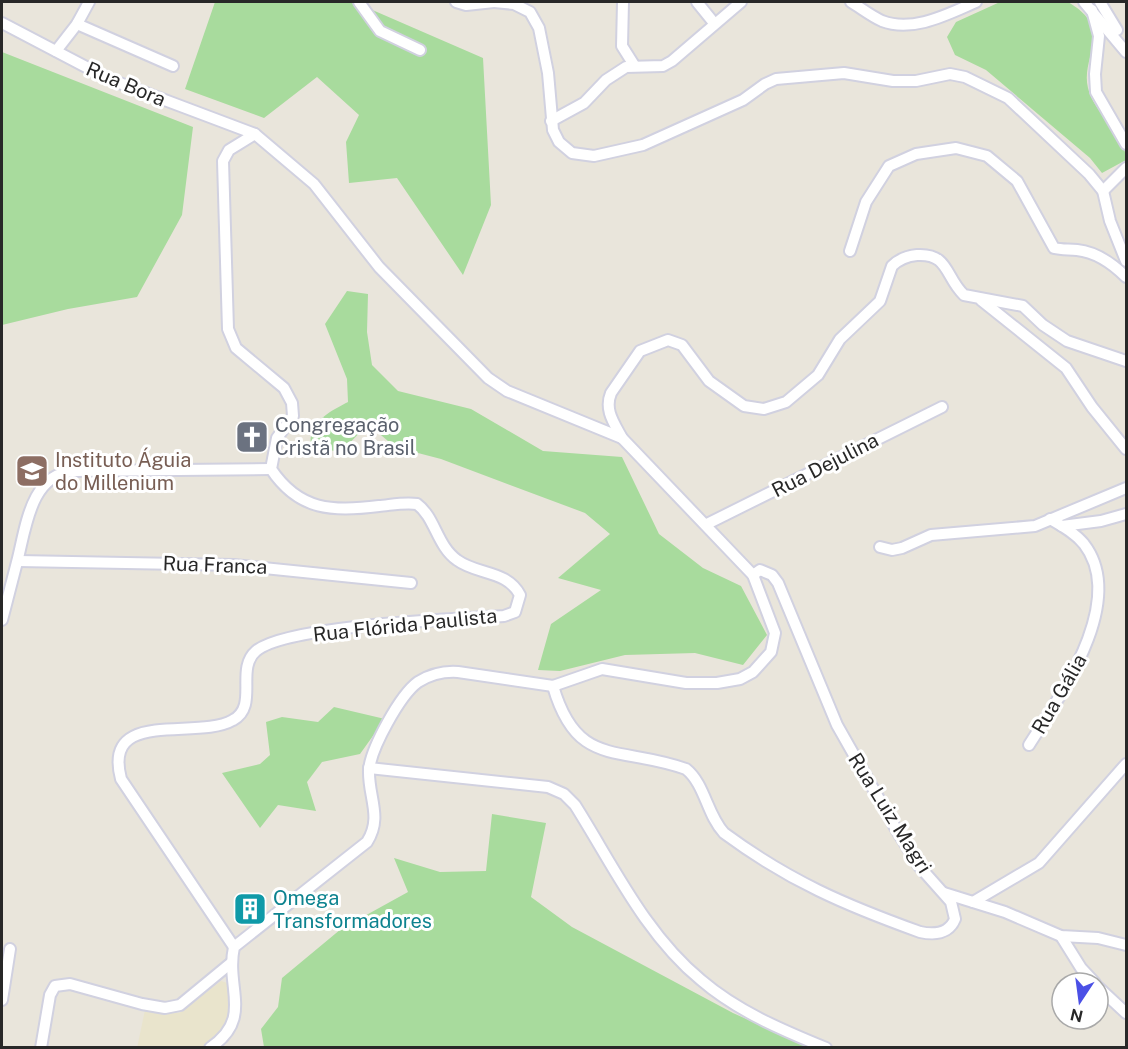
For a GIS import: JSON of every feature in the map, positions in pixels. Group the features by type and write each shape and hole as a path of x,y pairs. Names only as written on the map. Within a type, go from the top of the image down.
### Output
{"street":[{"path":"56,51 77,24 88,2"},
{"path":"359,2 380,31 420,50"},
{"path":"456,2 478,5 494,2 514,4 530,12 539,28 549,73 551,121 555,136 568,150 580,156 594,156 643,146 743,100 776,79 844,73 893,81 916,81 950,74 965,77 1008,99 1089,174 1103,191 1110,221 1126,261"},
{"path":"623,2 622,46 634,65"},
{"path":"697,2 714,23"},
{"path":"551,121 584,103 614,74 634,65 663,66 672,61 741,2"},
{"path":"850,2 885,22 909,24 941,17 976,2"},
{"path":"1096,65 1103,50 1111,2"},
{"path":"1093,4 1108,21 1126,49"},
{"path":"1093,4 1099,36 1096,92 1126,144"},
{"name":"Rua Bora","path":"2,23 119,83 255,134"},
{"path":"77,24 173,66"},
{"path":"1103,50 1115,46 1126,49"},
{"path":"2,620 32,505 46,482 63,472 271,469 277,438 293,416 292,403 284,388 236,348 226,319 223,161 229,150 255,134 314,184 379,267 488,378 507,391 622,438"},
{"path":"850,251 866,202 889,166 916,154 956,148 987,156 1017,181 1054,248 1083,251 1108,261 1126,277"},
{"path":"1103,191 1126,168"},
{"path":"210,1047 230,1032 234,1022 231,963 234,947 367,842 376,816 369,768 382,734 408,691 431,676 445,671 553,686 602,669 701,684 740,679 753,672 771,652 775,633 753,575 707,524 622,438 609,414 608,400 640,351 668,340 682,345 709,381 726,395 744,406 764,409 786,402 818,375 840,339 880,301 892,266 902,259 921,255 937,257 961,291 981,300 1066,368 1092,407 1126,449"},
{"path":"981,300 1023,306 1043,325 1067,340 1126,361"},
{"name":"Rua Dejulina","path":"707,524 942,406"},
{"name":"Rua Flórida Paulista","path":"234,947 121,779 117,760 124,743 132,736 219,725 233,720 241,713 246,699 247,664 250,657 260,648 274,642 347,629 504,616 515,612 520,601 518,590 507,580 456,560 442,545 423,509 417,504 363,508 310,504 296,496 271,469"},
{"path":"880,547 892,550 902,548 931,535 1019,529 1126,488"},
{"path":"1062,526 1101,521 1126,514"},
{"name":"Rua Gália","path":"1029,746 1075,672 1089,640 1097,609 1098,583 1091,555 1083,542 1050,519"},
{"name":"Rua Franca","path":"18,561 234,565 411,583"},
{"name":"Rua Luiz Magri","path":"753,575 760,570 766,572 778,583 837,725 896,829 920,866 944,893 1061,936 1098,938 1126,945"},
{"path":"553,686 562,712 582,740 613,751 686,769 694,777 716,824 724,833 813,890 885,920 931,934 948,929 955,919 951,902 944,893"},
{"path":"973,902 1028,872 1039,863 1126,764"},
{"path":"369,768 516,782 548,787 564,794 579,810 640,913 699,979 753,1015 826,1047"},
{"path":"1061,936 1084,971"},
{"path":"2,1000 10,949"},
{"path":"41,1047 50,995 55,986 70,984 165,1008 180,1005 231,963"},
{"path":"1110,998 1126,1013"}],"shaded area":[{"path":"221,981 230,984 233,1006 230,1029 205,1047 137,1048 145,1010 179,1013"}],"green space":[{"path":"215,2 354,2 483,58 491,205 463,275 397,178 349,183 346,142 359,115 317,77 264,118 185,89"},
{"path":"1000,2 1068,2 1082,12 1090,23 1093,33 1087,76 1088,88 1096,106 1121,141 1126,160 1102,173 1090,158 986,70 955,55 947,37 956,22"},
{"path":"2,52 193,127 182,215 137,297 68,309 2,325"},
{"path":"347,291 368,294 367,332 372,365 398,391 471,409 543,451 622,457 659,534 703,568 741,586 767,635 743,665 695,653 625,655 560,671 538,670 551,624 601,590 558,578 610,534 585,513 441,459 395,447 368,424 341,452 311,447 311,438 316,424 348,402 347,379 325,324"},
{"path":"334,707 385,719 360,754 322,762 307,782 316,811 278,805 260,828 222,773 260,764 270,755 266,722 282,717 318,722"},
{"path":"492,814 546,823 531,897 572,927 733,1013 809,1047 264,1047 261,1029 278,1007 282,978 341,929 408,892 394,858 440,872 486,871"}],"place":[{"name":"Congregação Cristã no Brasil","path":"252,437"},
{"name":"Instituto Águia do Millenium","path":"32,471"},
{"name":"Omega Transformadores","path":"250,909"}]}
